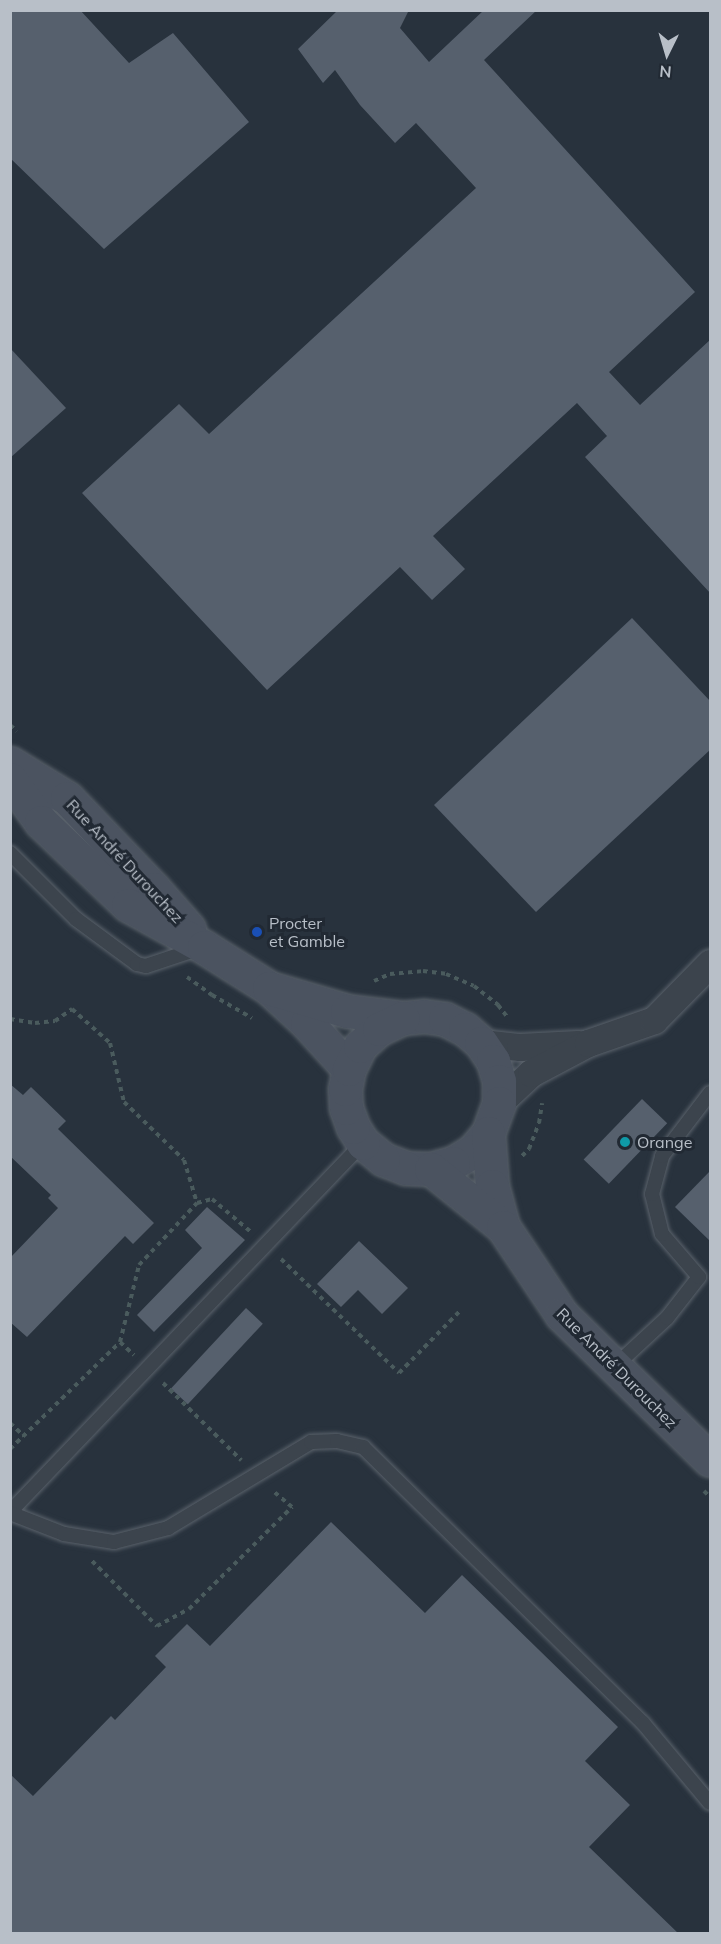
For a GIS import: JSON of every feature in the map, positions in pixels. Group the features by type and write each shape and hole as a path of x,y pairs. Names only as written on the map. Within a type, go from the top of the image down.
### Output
{"main road":[{"name":"Rue André Durouchez","path":"10,763 67,798 154,889 204,947"},
{"name":"Rue André Durouchez","path":"10,779 41,822 128,905 204,947 269,988 349,1069"},
{"path":"269,988 346,1011 403,1018 424,1016 446,1019 465,1029 481,1043 493,1061 499,1082 494,1118 492,1186 503,1227"},
{"path":"403,1018 379,1029 360,1046 349,1069 345,1089 346,1108 352,1127 363,1143 383,1159 406,1168 431,1169 453,1163 473,1151 494,1118"},
{"name":"Rue André Durouchez","path":"431,1169 503,1227 562,1315 711,1460"}],"street":[{"path":"494,1118 531,1073 588,1043 654,1020 711,963"},
{"path":"481,1043 520,1047 588,1043"}],"lane":[{"path":"10,853 76,919 136,964 146,966 204,947"},
{"path":"614,1367 667,1318 699,1277 662,1234 652,1194 662,1156 711,1093"},
{"path":"363,1143 10,1513 64,1534 114,1542 168,1528 311,1442 337,1441 363,1447 643,1723 711,1803"}],"path":[{"path":"10,1020 35,1023 55,1021 72,1009 110,1044 124,1102 184,1160 197,1203"},
{"path":"492,1186 529,1149 543,1106 540,1098"},
{"path":"120,1342 139,1265 197,1203 212,1199 266,1245 399,1372 459,1312"},
{"path":"10,1423 24,1436"}],"building":[{"path":"10,10 80,10 129,63 173,33 249,122 104,249 10,158"},
{"path":"338,10 409,10 400,28 429,62 484,10 537,10 484,60 695,292 609,372 640,405 711,339 711,594 585,457 607,436 577,403 433,536 465,569 432,600 400,567 267,690 82,493 179,404 209,434 476,188 416,123 395,143 360,105 335,70 323,83 298,49"},
{"path":"10,348 66,408 10,458"},
{"path":"632,618 711,702 711,749 536,912 434,805"},
{"path":"10,1084 23,1095 31,1087 66,1121 58,1129 154,1223 133,1244 125,1236 27,1337 10,1322 10,1258 58,1208 48,1198 51,1195 10,1156"},
{"name":"Orange","path":"642,1099 667,1123 609,1184 584,1159"},
{"path":"711,1170 711,1242 675,1207"},
{"path":"207,1207 245,1240 154,1332 137,1315 202,1248 185,1230"},
{"path":"359,1241 408,1288 382,1314 358,1290 341,1307 317,1284"},
{"path":"246,1308 263,1324 188,1404 171,1388"},
{"path":"331,1522 425,1613 462,1575 618,1727 585,1761 630,1805 589,1847 679,1934 10,1934 10,1774 33,1796 111,1716 115,1720 166,1667 155,1656 187,1624 210,1646"}],"place":[{"name":"Procter et Gamble","path":"257,932"},
{"name":"Orange","path":"625,1142"}]}
